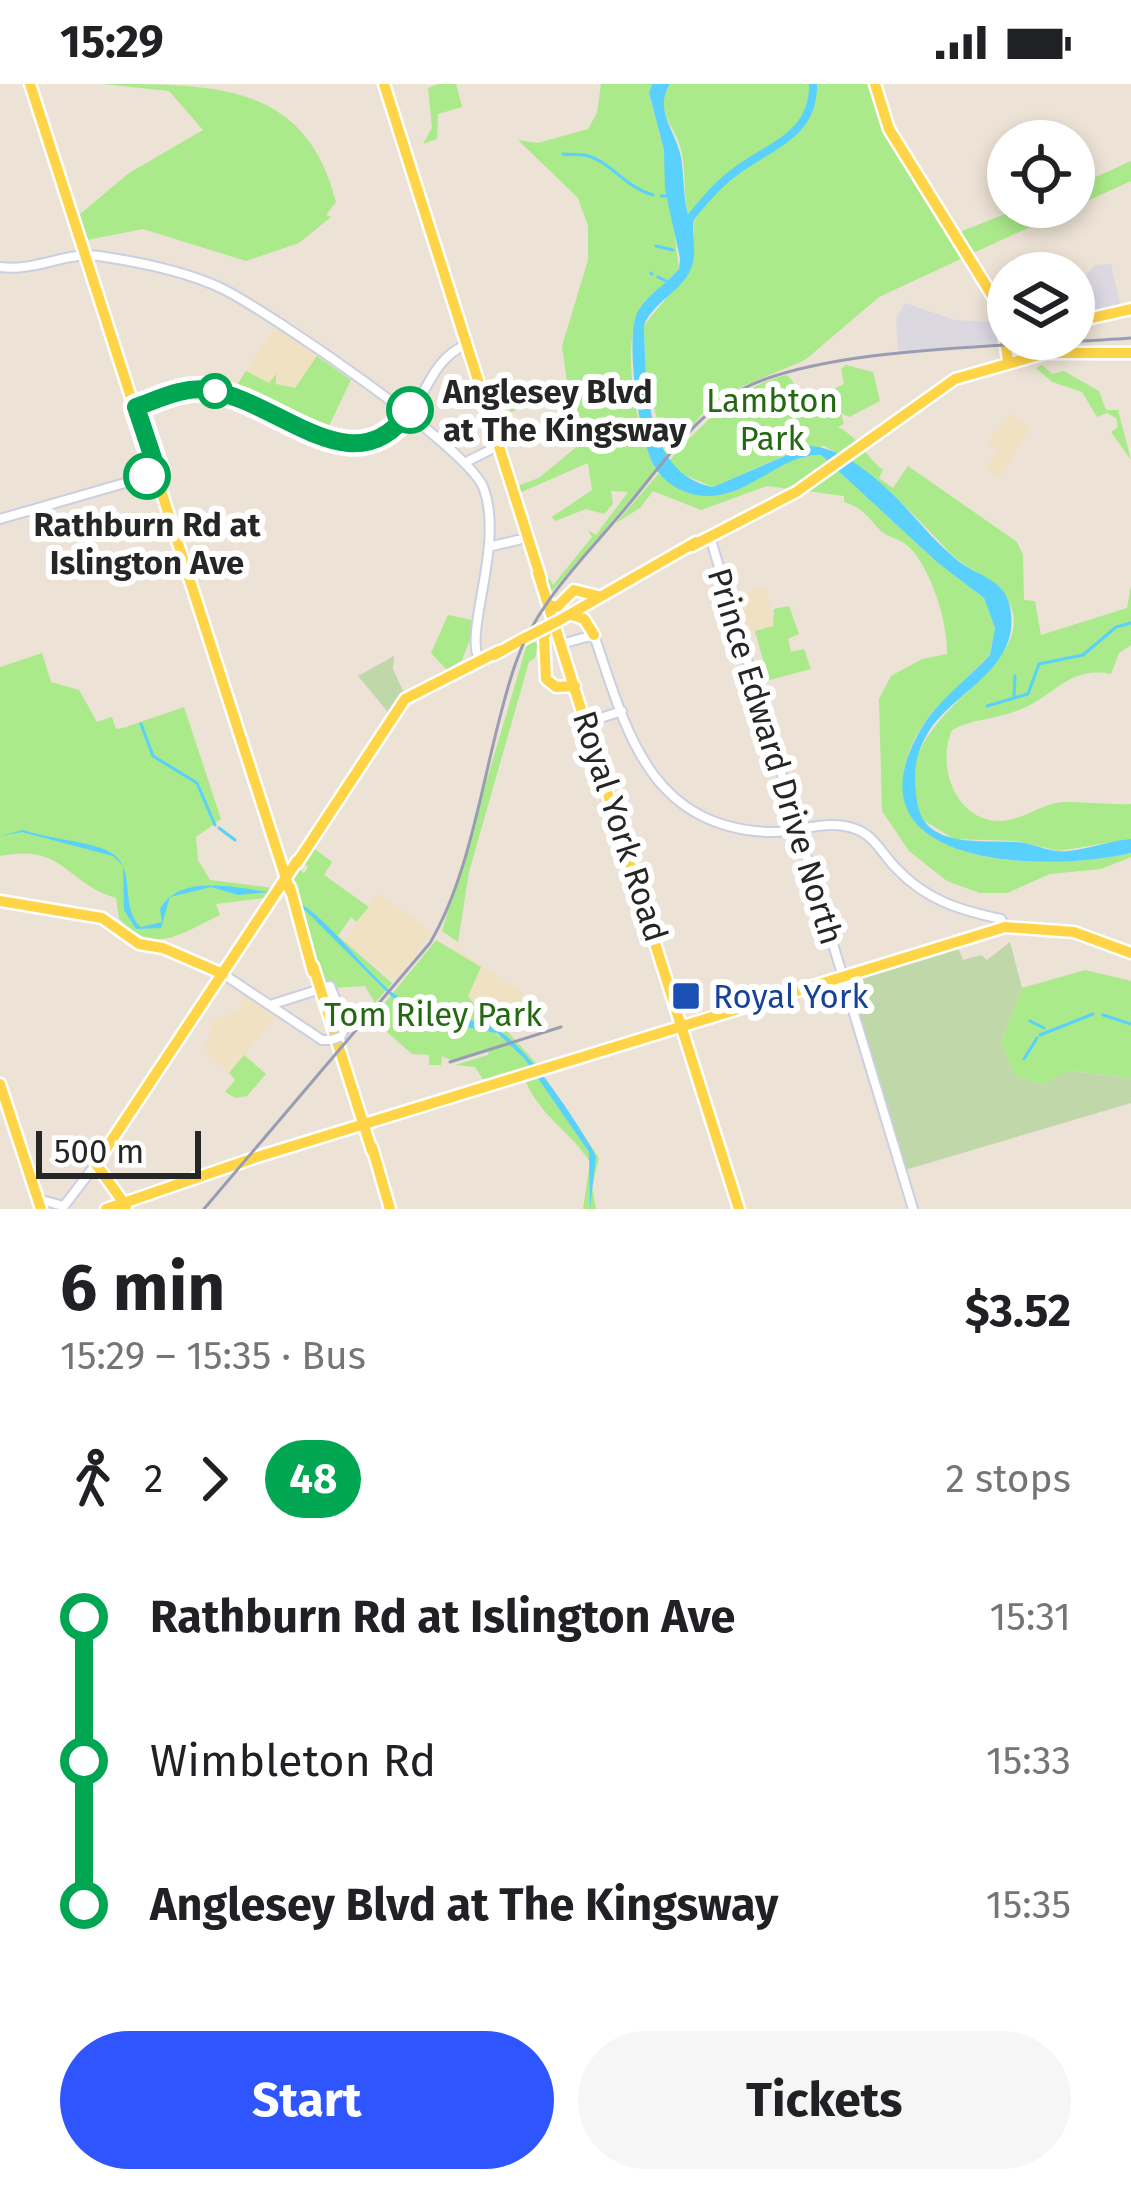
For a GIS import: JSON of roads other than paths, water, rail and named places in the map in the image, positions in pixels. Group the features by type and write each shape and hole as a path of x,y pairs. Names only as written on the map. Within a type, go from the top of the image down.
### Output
{"main road":[{"path":"30,84 390,1209"},
{"path":"384,84 498,446 521,536"},
{"path":"874,84 889,129 987,288"},
{"path":"1095,317 1131,309"},
{"path":"1095,353 1131,352"},
{"path":"127,1203 100,1168 397,707 801,488 925,397 989,360"},
{"name":"Royal York Road","path":"521,536 531,550 548,605 571,612 576,639 571,682 685,1026 739,1209"},
{"name":"Royal York Road","path":"538,573 576,639"},
{"path":"548,605 557,607 575,590 571,612 576,639"},
{"path":"571,612 576,639"},
{"path":"571,612 543,647 548,682 571,682"},
{"path":"519,641 543,647"},
{"path":"0,901 102,918 139,944 166,949 223,974"},
{"path":"101,1209 257,1156 1005,928 1074,932 1131,953"},
{"path":"0,1084 38,1204"}],"street":[{"path":"0,267 34,268 86,255 162,269 225,290 466,462 489,504 492,546 473,642 474,662"},
{"path":"135,405 198,386 352,446 384,440 407,416 448,352 466,343"},
{"path":"466,462 498,446"},
{"path":"0,519 158,473"},
{"path":"492,546 521,536"},
{"name":"Prince Edward Drive North","path":"710,537 914,1209"},
{"path":"576,639 622,711 644,768 674,796 731,825 760,832 821,825 857,830 900,878 941,903 1001,919 1005,928"},
{"path":"588,722 622,711"},
{"path":"223,974 322,1040 336,1038 346,1028 334,989 320,988 270,1005"},
{"path":"38,1204 59,1207 100,1168"}],"water":[{"path":"652,84 670,84 665,111 681,157 688,215 695,216 689,273 644,325 649,397 661,445 690,479 713,487 808,446 854,462 882,485 952,556 996,584 1010,607 1011,628 997,662 941,716 920,749 915,782 921,816 941,834 969,841 1062,851 1131,839 1131,853 1055,862 1011,860 969,852 934,838 910,815 903,782 916,738 940,703 990,655 995,628 984,598 938,563 821,455 806,456 740,489 711,496 680,490 656,469 640,418 633,330 639,309 679,269 680,258 665,189 664,150 649,93"},
{"path":"23,830 100,848 108,851 117,858 122,865 113,856 22,832 0,836"},
{"path":"123,866 130,909 141,927 162,922 160,909 170,897 161,928 136,929 124,910"},
{"path":"210,886 270,892 238,895 211,887 170,897"},
{"path":"295,900 321,919 399,997 492,1027 519,1048 564,1104 596,1156 590,1209 589,1152 524,1058 497,1033 455,1025 392,997"}],"waterway":[{"path":"690,218 729,176 798,127 811,101 813,84"},
{"path":"563,154 593,158 653,195"},
{"path":"672,174 678,218"},
{"path":"661,196 674,196"},
{"path":"656,246 673,250"},
{"path":"658,277 668,282"},
{"path":"624,387 636,387"},
{"path":"987,706 1028,694 1039,664 1083,655 1116,627 1131,623"},
{"path":"1014,698 1015,676"},
{"path":"141,724 153,756 197,783 215,825"},
{"path":"219,828 235,840"},
{"path":"1040,1035 1093,1014"},
{"path":"1103,1015 1131,1024"},
{"path":"1030,1021 1044,1028"},
{"path":"1024,1059 1037,1038"}],"railway":[{"path":"204,1209 430,943 469,844 523,644 559,586 698,423 729,397 764,380 810,367 921,351 1131,338"},
{"path":"450,1062 561,1027"}],"place":[{"name":"Anglesey Blvd at The Kingsway","path":"410,410"},
{"name":"Rathburn Rd at Islington Ave","path":"147,476"},
{"name":"Royal York","path":"686,996"}],"park label":[{"name":"Lambton Park","path":"772,419"},
{"name":"Tom Riley Park","path":"433,1014"}]}
